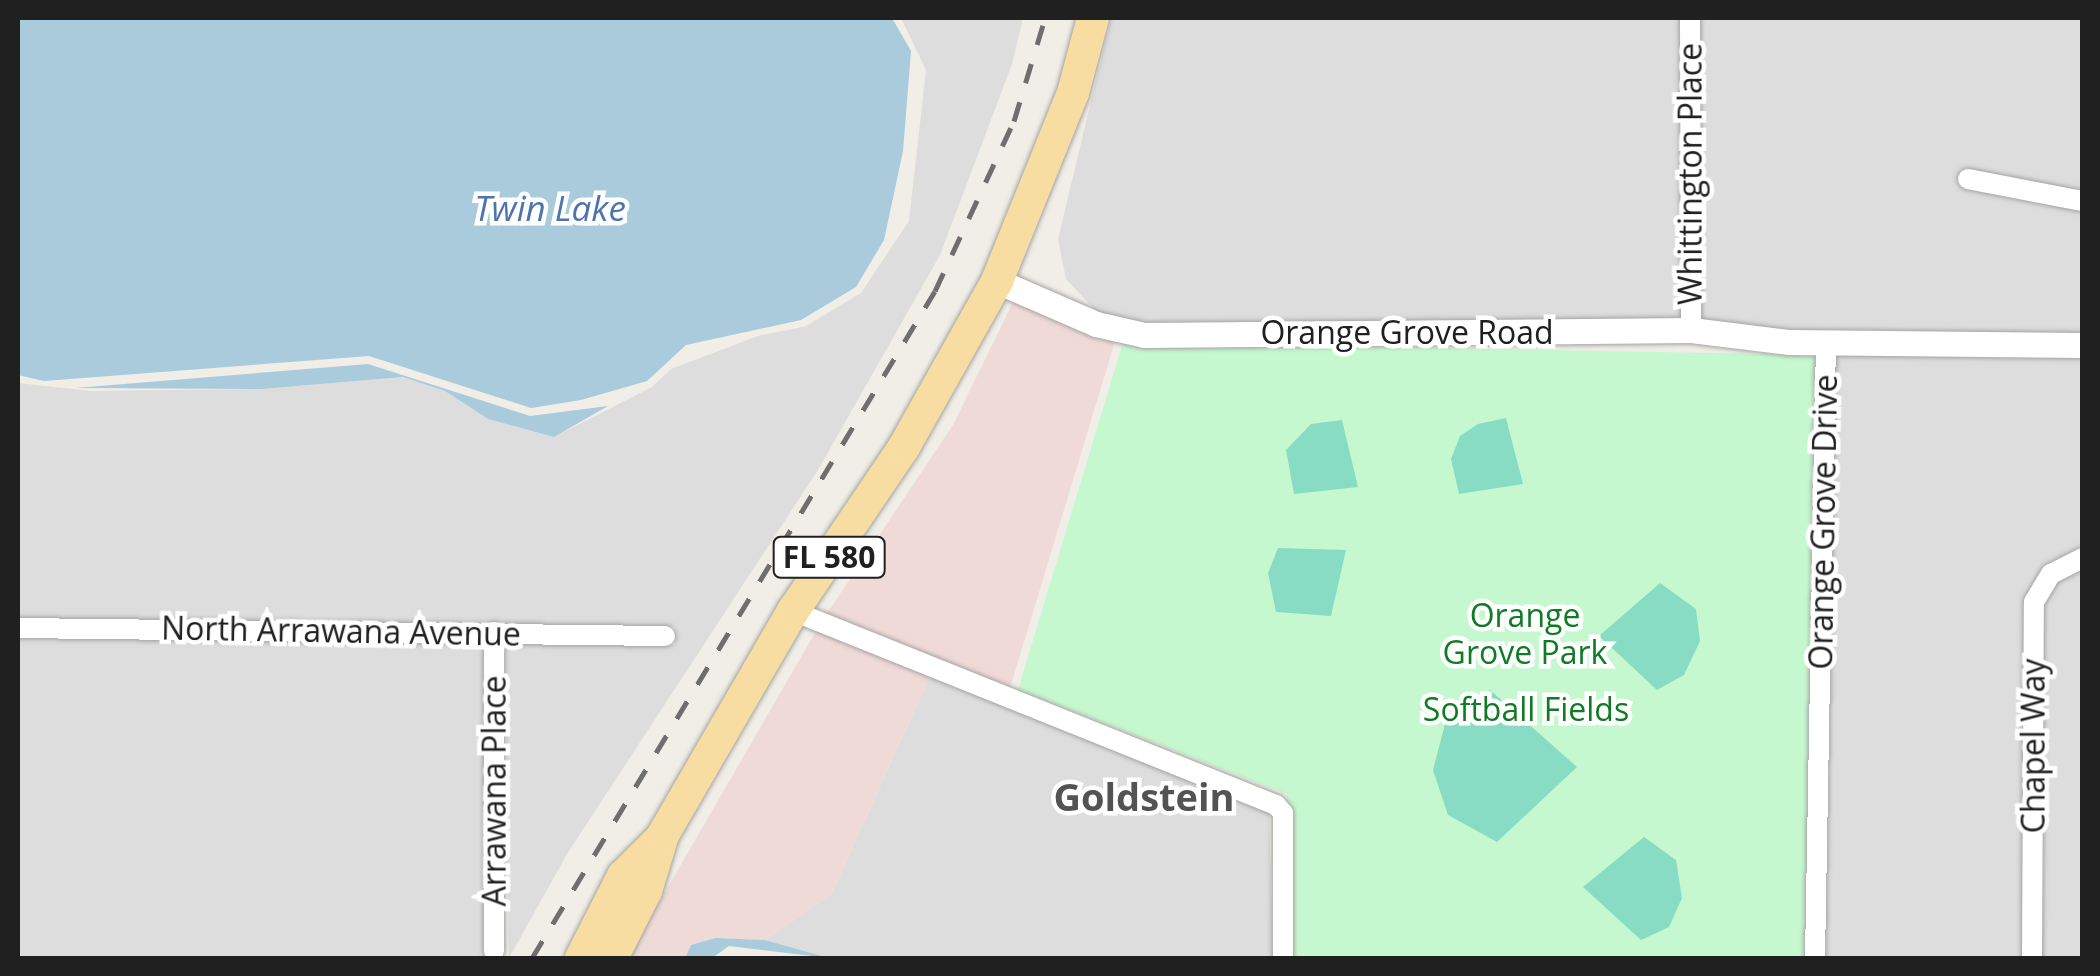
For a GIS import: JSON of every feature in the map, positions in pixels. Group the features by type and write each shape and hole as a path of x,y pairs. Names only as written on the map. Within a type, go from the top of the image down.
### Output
{"main road":[{"name":"FL 580","path":"612,958 646,891 663,835 793,612 904,447 997,281 1074,93 1093,18"},
{"path":"581,958 623,876 663,835"}],"street":[{"name":"Whittington Place","path":"1690,18 1691,330"},
{"path":"1968,179 2082,201"},
{"name":"Orange Grove Road","path":"997,281 1096,324 1144,335 1691,330 1826,342"},
{"name":"Orange Grove Drive","path":"1816,958 1826,342 2082,346"},
{"name":"Chapel Way","path":"2032,958 2034,602 2051,574 2082,558"},
{"path":"793,612 1276,804 1283,813 1283,958"},
{"name":"North Arrawana Avenue","path":"18,628 665,636"},
{"name":"Arrawana Place","path":"494,632 494,951"}],"shaded area":[{"path":"901,18 1023,18 1012,64 940,255 818,470 567,854 509,958 505,641 675,645 675,627 18,619 18,383 92,391 262,389 403,377 445,391 488,419 554,437 652,387 671,369 758,336 806,326 861,293 909,221 926,70"},
{"path":"1111,18 1680,18 1681,321 1145,326 1100,315 1066,279 1058,239"},
{"path":"1700,18 2082,18 2082,336 1790,333 1701,322"},
{"path":"1015,298 1116,338 1010,688 826,615 953,425"},
{"path":"1836,351 2082,354 2082,549 2046,566 2024,602 2022,958 1826,958"},
{"path":"2082,567 2082,958 2042,958 2044,604 2059,580"},
{"path":"816,631 930,676 831,895 765,940 715,938 691,945 685,958 627,958"},
{"path":"18,637 484,637 484,958 18,958"},
{"path":"930,676 1269,812 1273,958 829,958 765,940 831,895"}],"green space":[{"name":"Orange Grove Park","path":"1123,342 1815,355 1807,958 1287,958 1287,794 1018,690"},
{"path":"1506,418 1523,484 1459,494 1451,459 1460,436 1478,424"},
{"path":"1342,420 1358,487 1294,494 1286,450 1311,424"},
{"path":"1278,548 1346,550 1331,616 1276,612 1268,573"},
{"path":"1660,583 1696,609 1700,641 1684,675 1657,690 1599,636"},
{"path":"1490,690 1577,767 1497,842 1448,815 1433,770 1445,724"},
{"path":"1644,837 1676,860 1682,898 1669,927 1641,940 1583,887"}],"water":[{"name":"Twin Lake","path":"18,18 892,18 911,51 903,151 884,240 856,287 801,320 686,345 647,381 581,400 531,408 369,356 44,381 18,375"},
{"path":"368,364 530,416 608,406 554,437 488,419 445,391 403,377 262,389 75,388"},
{"path":"715,938 765,940 829,958 729,946 712,958 685,958 691,945"}],"railway":[{"path":"532,958 935,291 1014,121 1045,18"}],"district":[{"name":"Goldstein","path":"1144,797"}],"park label":[{"name":"Softball Fields","path":"1526,709"}]}
